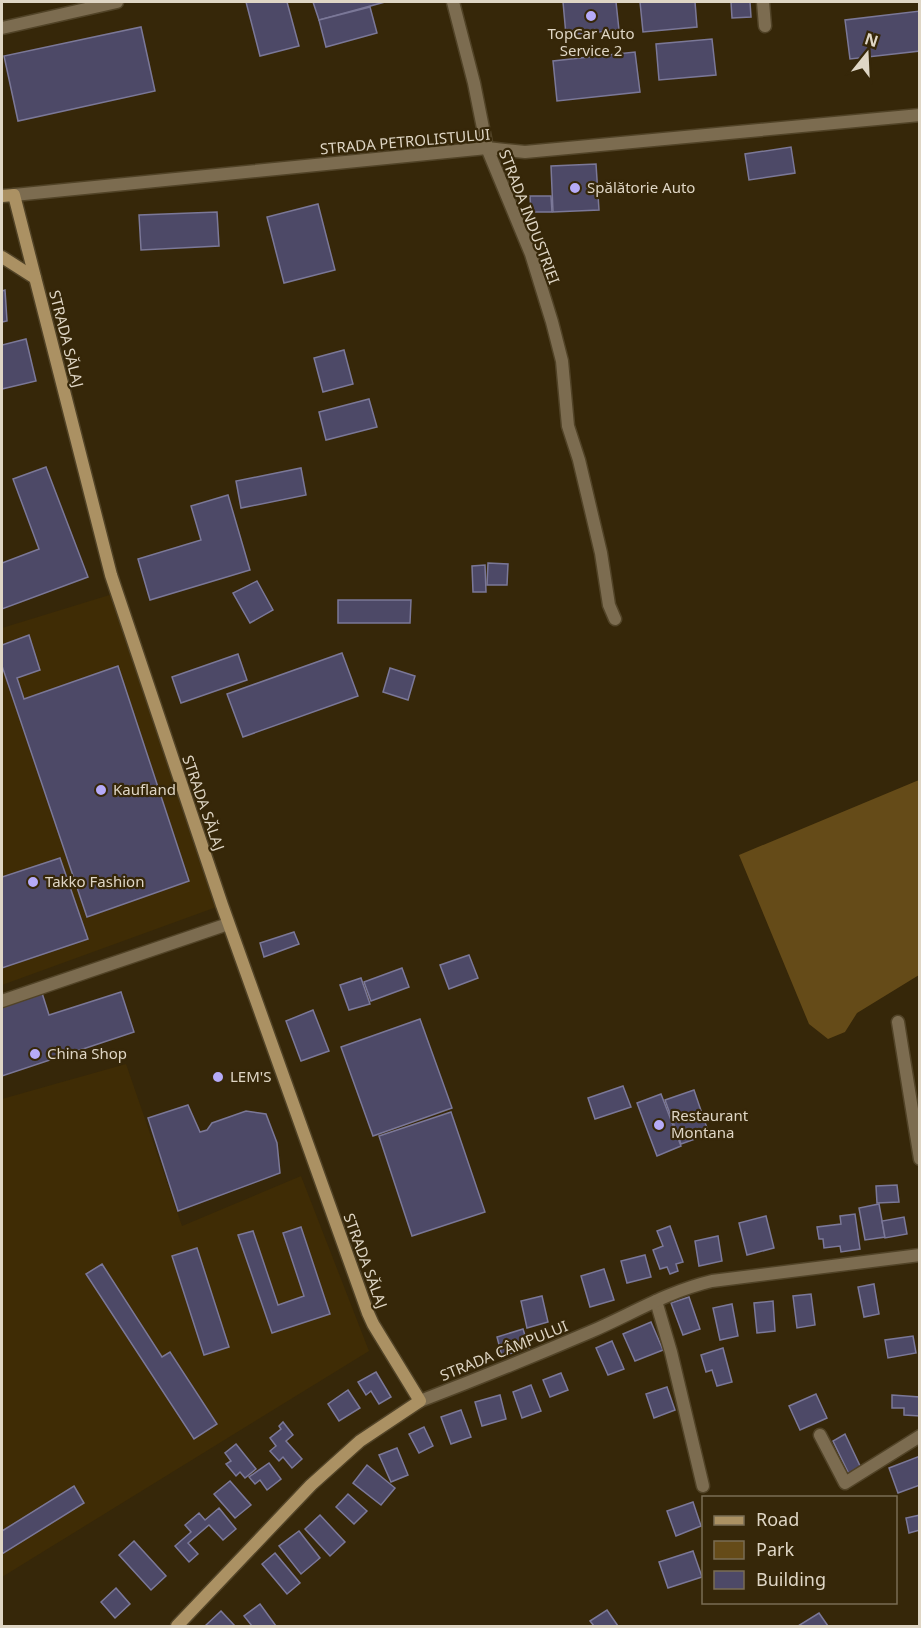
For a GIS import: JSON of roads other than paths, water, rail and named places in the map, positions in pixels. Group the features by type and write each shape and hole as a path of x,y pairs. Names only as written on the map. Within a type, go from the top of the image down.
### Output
{"street":[{"path":"2,28 117,2"},
{"name":"STRADA INDUSTRIEI","path":"453,2 474,83 487,148 531,254 552,322 562,361 568,426 579,460 609,605 615,619"},
{"path":"763,2 765,26"},
{"name":"STRADA PETROLISTULUI","path":"8,196 487,148 525,152 920,116"},
{"name":"STRADA SĂLAJ","path":"8,196 35,278 111,575 228,924 368,1313 420,1401"},
{"path":"2,256 35,278"},
{"path":"2,1001 228,924"},
{"path":"898,1022 920,1159"},
{"name":"STRADA CÂMPULUI","path":"177,1626 311,1485 360,1441 420,1401 592,1331 682,1289 712,1281 920,1255"},
{"path":"656,1300 685,1407 703,1486"},
{"path":"820,1435 845,1484 920,1436"}],"place":[{"name":"TopCar Auto Service 2","path":"591,16"},
{"name":"Spălătorie Auto","path":"575,188"},
{"name":"Kaufland","path":"101,790"},
{"name":"Takko Fashion","path":"33,882"},
{"name":"China Shop","path":"35,1054"},
{"name":"LEM'S","path":"218,1077"},
{"name":"Restaurant Montana","path":"659,1125"}]}
